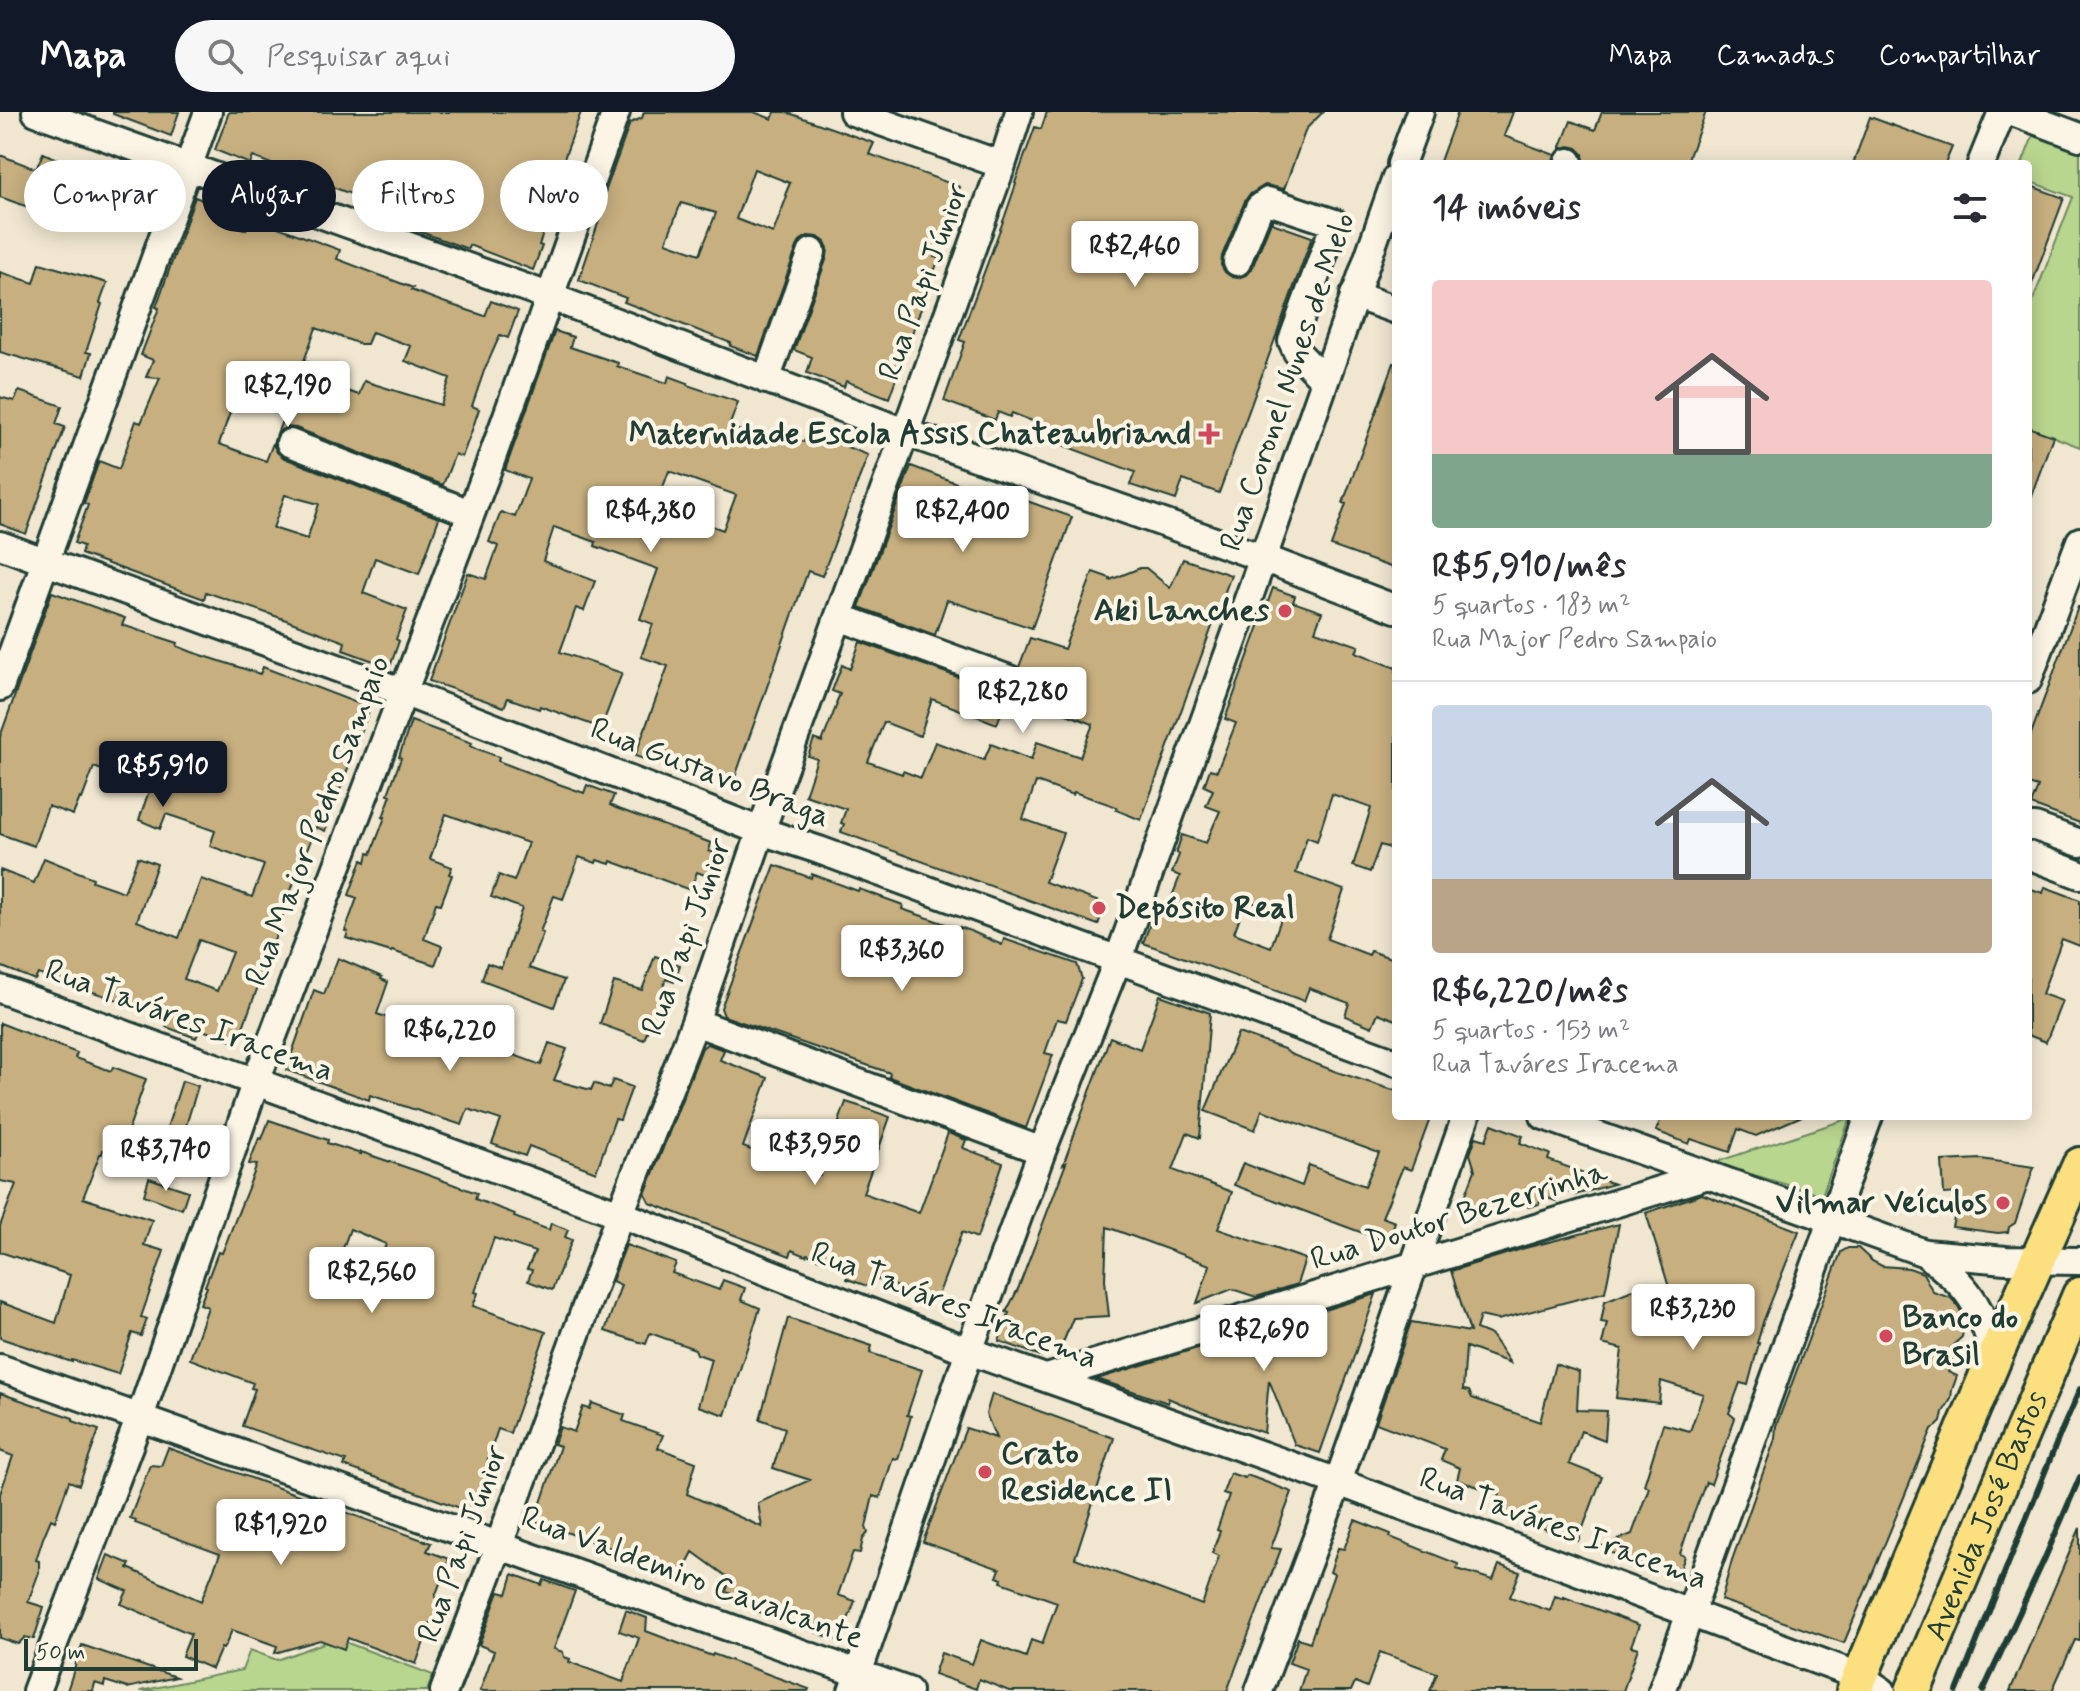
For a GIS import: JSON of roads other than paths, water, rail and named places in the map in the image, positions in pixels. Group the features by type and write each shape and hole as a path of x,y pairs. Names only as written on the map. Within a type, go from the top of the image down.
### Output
{"main road":[{"name":"Avenida José Bastos","path":"1866,1686 1995,1356 2080,1165"},
{"name":"Avenida José Bastos","path":"1913,1691 2080,1295"}],"street":[{"path":"36,112 167,160"},
{"path":"208,112 186,167 551,297 907,433 1263,558 1392,607"},
{"name":"Rua Major Pedro Sampaio","path":"36,1691 140,1417 256,1081 551,297 616,112"},
{"path":"853,112 1002,165"},
{"name":"Rua Papi Júnior","path":"444,1691 620,1214 695,1022 1019,112"},
{"path":"1402,160 1420,112"},
{"path":"1983,160 2002,112"},
{"path":"2013,112 2080,137"},
{"name":"Rua Coronel Nunes de Melo","path":"856,1682 969,1351 1042,1151 1117,960 1263,558 1392,189"},
{"path":"1237,262 1259,208 1271,201 1374,239"},
{"path":"1324,380 1297,352 1292,341 1335,223"},
{"path":"0,687 163,232"},
{"path":"766,380 812,252"},
{"path":"1354,295 1392,309"},
{"path":"290,443 470,513"},
{"name":"Rua Gustavo Braga","path":"0,545 403,692 761,831 1392,1061"},
{"path":"2032,670 2078,552"},
{"path":"839,617 1009,679"},
{"path":"2032,827 2080,843"},
{"path":"2032,857 2080,875"},
{"name":"Rua Taváres Iracema","path":"0,989 620,1214 969,1351 1338,1482 1692,1613 1866,1686"},
{"path":"695,1022 1042,1151"},
{"path":"1259,1691 1338,1482 1465,1120"},
{"path":"1555,1120 1925,1253 2006,1260 2080,1261"},
{"path":"1662,1691 1868,1120"},
{"name":"Rua Doutor Bezerrinha","path":"1047,1378 1708,1175"},
{"path":"1925,1253 1953,1275 1975,1300 1995,1356"},
{"name":"Rua Valdemiro Cavalcante","path":"0,1368 499,1545 856,1682 908,1691"}],"railway":[{"path":"1957,1691 2080,1389"},
{"path":"1983,1691 2080,1477"}],"place":[{"name":"Maternidade Escola Assis Chateaubriand","path":"1209,434"},
{"name":"Aki Lanches","path":"1285,611"},
{"name":"Depósito Real","path":"1099,908"},
{"name":"Vilmar Veículos","path":"2003,1203"},
{"name":"Banco do Brasil","path":"1886,1336"},
{"name":"Crato Residence II","path":"985,1472"}]}
